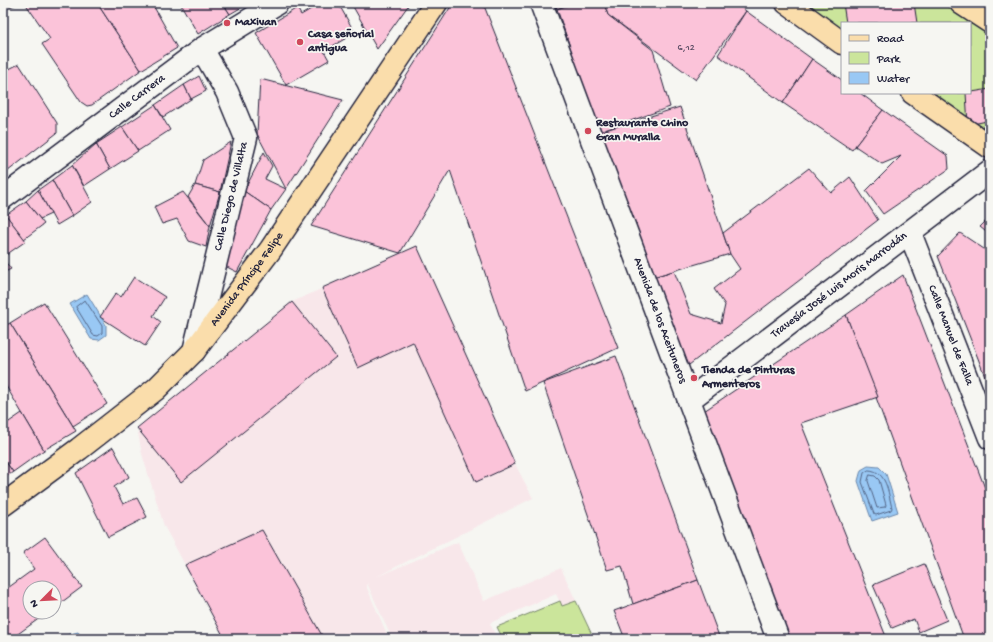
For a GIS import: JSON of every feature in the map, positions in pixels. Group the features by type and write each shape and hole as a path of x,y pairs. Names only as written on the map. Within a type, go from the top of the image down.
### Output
{"main road":[{"name":"Avenida Príncipe Felipe","path":"3,505 79,449 156,389 194,351 271,249 436,3"},
{"path":"787,3 841,42"},
{"path":"961,3 990,22"},
{"path":"914,94 990,147"}],"street":[{"name":"Calle Carrera","path":"3,198 202,49 277,3"},
{"name":"Avenida de los Aceituneros","path":"541,3 778,639"},
{"name":"Calle Diego de Villalta","path":"194,351 246,138 227,92 202,49"},
{"name":"Travesía José Luis Moris Marrodán","path":"689,400 990,171"},
{"name":"Calle Manuel de Falla","path":"910,232 990,438"}],"shaded area":[{"path":"417,246 515,464 533,498 376,577 458,542 484,601 561,568 576,601 562,606 556,594 490,623 497,639 392,639 367,583 367,588 389,639 225,639 164,526 142,454 137,428 292,302"}],"green space":[{"path":"801,3 945,3 990,32 990,135 930,94 971,94 971,22 841,22 841,32"},
{"path":"560,601 562,606 576,601 594,639 503,639 497,627"}],"water":[{"path":"87,294 106,325 106,335 99,340 91,339 70,304"},
{"path":"868,466 879,467 886,474 898,512 872,521 858,481 861,470"},
{"path":"78,632 83,639 66,639 67,635"}],"building":[{"path":"8,3 19,3 10,7"},
{"path":"25,3 97,3 141,70 92,105 87,106 81,102 42,44 50,39"},
{"path":"97,3 149,3 154,7 177,48 141,70"},
{"path":"180,3 223,3 230,14 198,34"},
{"path":"223,3 249,3 230,14"},
{"name":"Casa señorial antigua","path":"321,3 338,3 355,33 324,51 329,60 286,85 256,33 297,8 301,15"},
{"path":"351,3 410,3 377,49"},
{"path":"453,3 483,3 618,348 525,391 450,170 400,253 311,226"},
{"path":"555,3 574,3 557,9"},
{"path":"574,3 604,3 608,15 653,50 670,107 599,132 557,9"},
{"path":"604,3 736,3 746,11 696,80 608,15"},
{"path":"843,3 914,3 917,22 846,22"},
{"path":"746,11 812,59 783,103 718,55"},
{"path":"812,59 841,79 841,94 861,94 883,110 852,150 783,103"},
{"path":"19,64 57,123 57,133 3,175 3,68 5,71"},
{"path":"199,76 206,91 191,99 184,85"},
{"path":"260,79 343,100 286,189 257,134"},
{"path":"184,85 191,99 163,117 155,105"},
{"path":"990,89 990,141 987,121 968,125 966,94 971,94 971,92"},
{"path":"155,105 170,130 138,151 122,127"},
{"path":"680,107 730,254 653,277 599,132"},
{"path":"883,110 948,156 949,169 883,214 866,191 901,156 882,164 855,146"},
{"path":"122,127 138,151 110,169 96,144"},
{"path":"231,142 220,192 195,185 203,160"},
{"path":"96,144 110,169 84,186 72,165"},
{"path":"264,152 272,166 265,179 286,189 271,210 244,191"},
{"path":"72,165 92,202 72,216 52,180"},
{"path":"809,168 831,193 850,177 878,220 689,365 686,363 653,277 674,271 691,314 721,323 725,305 714,289 740,269 730,254 723,233"},
{"path":"52,180 72,216 57,225 38,190"},
{"path":"195,185 220,192 210,226 188,197"},
{"path":"38,190 51,214 40,219 26,201"},
{"path":"244,191 271,210 237,272 225,266"},
{"path":"183,192 210,226 206,247 189,241 177,219 162,224 154,207"},
{"path":"26,201 44,224 24,239 6,215"},
{"path":"6,215 26,241 3,257 3,218"},
{"path":"990,217 990,235 980,227"},
{"path":"960,233 990,253 990,389 938,256"},
{"path":"417,246 515,464 476,482 413,342 358,368 322,288"},
{"path":"3,259 11,269 3,273"},
{"path":"903,275 990,501 990,639 964,639 846,315"},
{"path":"134,277 165,297 153,316 161,322 145,346 100,317 116,293 121,297"},
{"path":"44,302 107,404 73,426 10,323"},
{"path":"292,302 336,357 181,482 137,428"},
{"path":"846,315 878,397 801,423 887,639 787,639 704,411"},
{"path":"10,323 76,431 44,450 3,381 3,327"},
{"path":"616,356 698,580 633,604 622,566 607,570 543,383"},
{"path":"22,413 44,450 13,472 3,458 3,426"},
{"path":"113,447 129,477 114,487 123,504 137,498 147,517 108,537 76,473"},
{"path":"3,458 13,472 3,479"},
{"path":"262,530 324,639 225,639 185,565"},
{"path":"45,537 82,587 62,602 62,580 22,580 22,620 37,620 11,639 3,639 3,588 5,590 34,569 23,553"},
{"path":"924,564 947,620 919,632 914,619 892,628 873,585"},
{"path":"698,580 720,639 625,639 614,611"}],"place":[{"name":"Maxivan","path":"227,23"},
{"name":"Casa señorial antigua","path":"300,42"},
{"name":"Restaurante Chino Gran Muralla","path":"588,131"},
{"name":"Tienda de Pinturas Armenteros","path":"694,378"}]}
